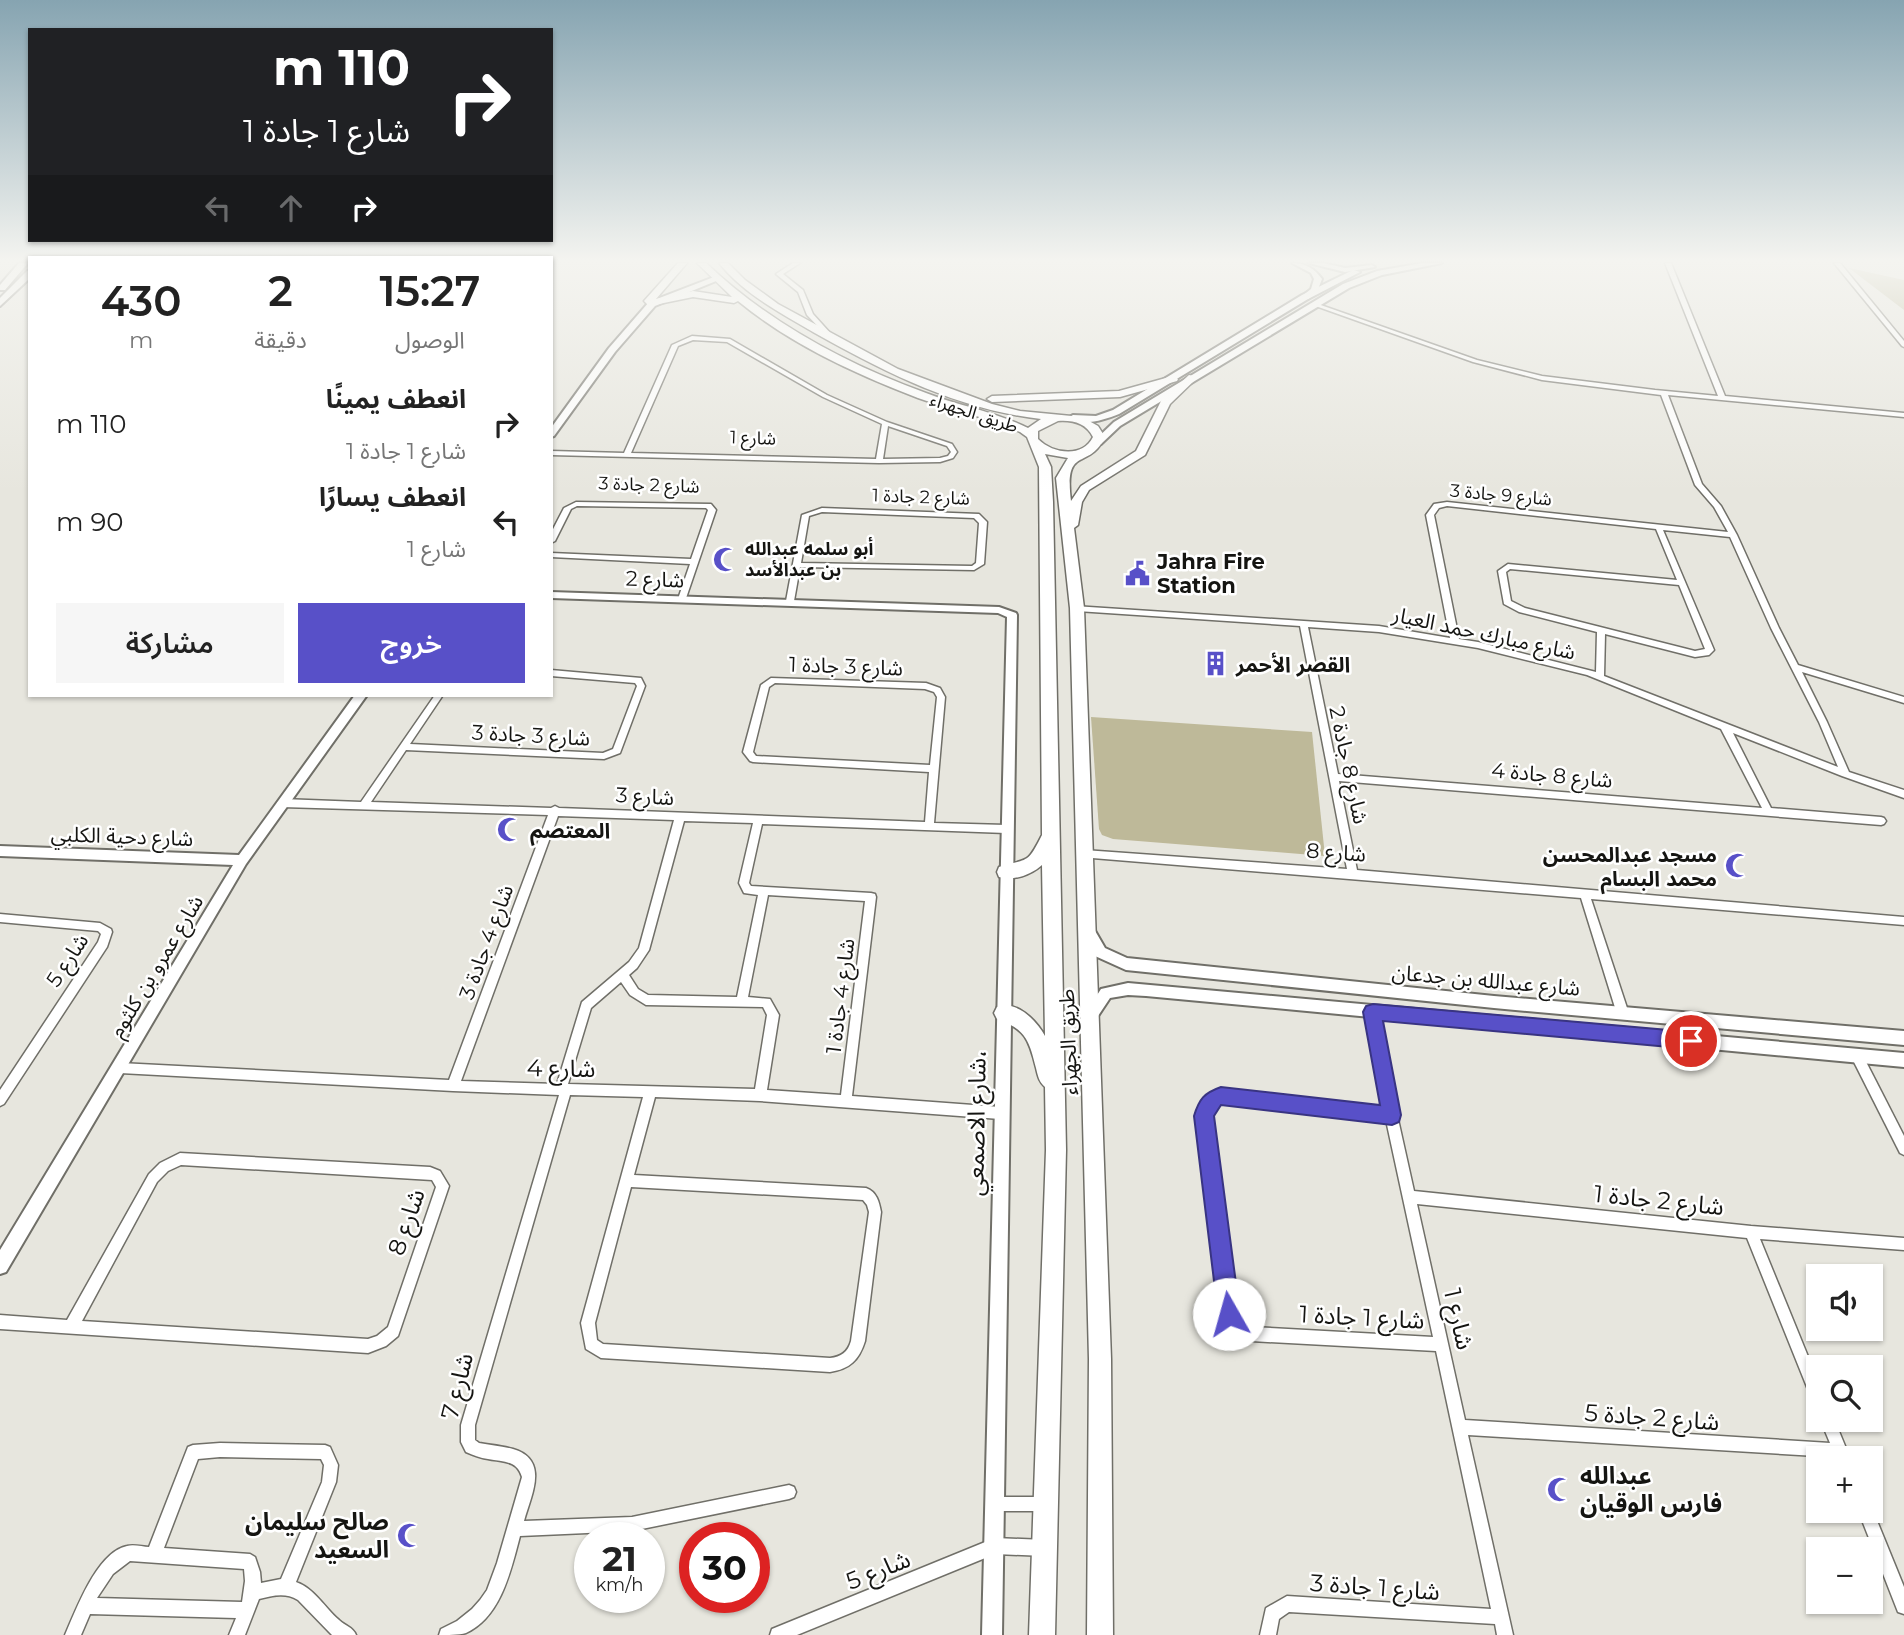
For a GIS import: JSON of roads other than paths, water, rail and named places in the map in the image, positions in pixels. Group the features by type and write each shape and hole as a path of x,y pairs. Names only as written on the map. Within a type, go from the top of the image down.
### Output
{"highway":[{"name":"طريق الجهراء","path":"808,339 866,372 953,407 1012,423 1034,440 1045,467 1055,1100 1052,1334 1042,1635"},
{"name":"طريق الجهراء","path":"834,340 875,363 943,391 1021,414 1073,418"},
{"path":"1047,545 1069,540 1080,495 1090,484 1140,453 1165,403 1193,377"},
{"path":"943,391 1003,400 1083,397 1130,393 1172,379"},
{"path":"1059,418 1036,425 1034,440 1058,454 1077,454 1094,447 1098,442 1098,432 1073,418"},
{"name":"طريق الجهراء","path":"1077,454 1064,466 1062,478 1077,608 1100,1359 1100,1635"},
{"path":"1046,575 1062,572 1073,577"},
{"path":"1005,872 1020,871 1035,864 1050,833"},
{"path":"1003,1013 1023,1019 1036,1036 1055,1100"}],"main road":[{"path":"1073,418 1107,417 1237,339"},
{"path":"1098,442 1117,424 1255,339"}],"street":[{"path":"553,431 623,339"},
{"name":"شارع 1","path":"626,454 675,345 689,339"},
{"name":"شارع 1","path":"553,453 879,461 940,460 951,457 954,452 950,445 885,423 810,389 728,340 715,339"},
{"path":"1411,339 1510,370 1574,383 1904,415"},
{"path":"1699,339 1722,398"},
{"path":"1664,393 1699,485 1717,506 1732,535 1824,722 1845,774"},
{"path":"879,461 885,423"},
{"name":"شارع 2 جادة 3","path":"553,537 568,508 576,504 706,505 712,510 682,599"},
{"name":"شارع 9 جادة 3","path":"1455,641 1430,515 1437,506 1447,504 1732,535"},
{"name":"شارع 2 جادة 1","path":"790,601 806,515 813,511 976,516 983,522 980,564 974,568 797,565"},
{"path":"1659,528 1710,650 1706,653 1695,654 1507,602 1502,571 1515,566 1681,583"},
{"path":"553,555 695,562"},
{"name":"شارع 2","path":"553,595 790,601 999,610 1010,613"},
{"name":"شارع مبارك حمد العيار","path":"1077,608 1380,629 1525,656 1600,677 1845,774 1904,794"},
{"name":"شارع الاصمعي،","path":"992,1635 1000,1113 1013,618 1010,613"},
{"name":"شارع 8 جادة 2","path":"1303,623 1353,874"},
{"path":"1600,677 1601,629"},
{"path":"1795,667 1904,700"},
{"name":"شارع 3 جادة 3","path":"405,747 604,756 617,751 641,686 638,680 553,673"},
{"name":"شارع 3 جادة 1","path":"929,826 942,697 937,690 926,686 774,680 765,685 748,752 753,759 934,769"},
{"name":"شارع عمرو بن كلثوم","path":"0,1266 242,860 360,697"},
{"path":"365,805 438,697"},
{"path":"1725,727 1768,811"},
{"name":"شارع 8 جادة 4","path":"1334,777 1881,821"},
{"name":"شارع 3","path":"282,803 555,810 758,821 1006,829"},
{"name":"شارع 4 جادة 3","path":"453,1086 555,810"},
{"path":"563,1089 586,1005 640,958 644,950 680,817"},
{"path":"742,1000 763,892 751,892 744,883 758,821"},
{"name":"شارع دحية الكلبي","path":"0,851 242,860"},
{"name":"شارع 8","path":"1084,854 1904,921"},
{"name":"شارع 4 جادة 1","path":"763,892 871,897 846,1100"},
{"path":"1585,895 1623,1014"},
{"name":"شارع 5","path":"0,919 100,927 107,932 103,944 0,1100"},
{"name":"شارع عبدالله بن جدعان","path":"1087,923 1100,952 1126,964 1524,1005 1904,1038"},
{"path":"1146,990 1139,984 1138,975 1142,969 1150,967"},
{"path":"622,974 634,992 646,1000 766,1002 772,1008 760,1095"},
{"name":"شارع عبدالله بن جدعان","path":"1090,1022 1092,1010 1106,993 1128,989 1904,1060"},
{"path":"1494,1002 1505,1012 1504,1019 1498,1023"},
{"path":"1524,1005 1514,1013 1517,1020 1525,1026"},
{"name":"شارع 1","path":"1373,1012 1409,1197 1505,1635"},
{"path":"1857,1056 1904,1149"},
{"name":"شارع 4","path":"120,1068 453,1086 760,1095 1000,1113"},
{"name":"شارع 7","path":"447,1635 475,1616 487,1604 529,1477 528,1468 519,1457 475,1450 468,1442 468,1425 563,1089"},
{"path":"626,1181 866,1194 873,1202 875,1212 858,1340 853,1354 843,1363 830,1366 601,1351 595,1348 588,1338 588,1323 626,1181 651,1091"},
{"name":"شارع 1 جادة 1","path":"1392,1115 1221,1096 1207,1105 1204,1116 1230,1318 1241,1331 1251,1334 1441,1344"},
{"name":"شارع 8","path":"0,1322 71,1327 368,1346 380,1343 393,1331 443,1185 430,1173 180,1159 164,1167 153,1178 71,1327"},
{"name":"شارع 2 جادة 1","path":"1409,1197 1751,1232 1904,1244"},
{"path":"1751,1232 1806,1367"},
{"name":"شارع 2 جادة 5","path":"1461,1427 1806,1451"},
{"path":"154,1555 193,1452 325,1452 331,1465 329,1482 286,1586"},
{"path":"514,1529 632,1524 789,1492"},
{"path":"995,1504 1046,1504"},
{"path":"1870,1523 1904,1606"},
{"path":"995,1546 1045,1548"},
{"name":"شارع 5","path":"778,1635 995,1546"},
{"path":"73,1635 100,1575 113,1561 128,1553 250,1562 254,1575 253,1592 237,1635"},
{"path":"253,1592 286,1586 296,1589 308,1598 325,1620 348,1635"},
{"name":"شارع 1 جادة 3","path":"1268,1635 1272,1614 1287,1604 1501,1617"},
{"path":"86,1606 247,1611"}],"place":[{"name":"أبو سلمه عبدالله بن عبدالأسد","path":"725,559"},
{"name":"Jahra Fire Station","path":"1137,573"},
{"name":"القصر الأحمر","path":"1216,664"},
{"name":"المعتصم","path":"510,830"},
{"name":"مسجد عبدالمحسن محمد البسام","path":"1737,866"},
{"name":"عبدالله فارس الوقيان","path":"1560,1489"},
{"name":"صالح سليمان السعيد","path":"409,1535"}]}
